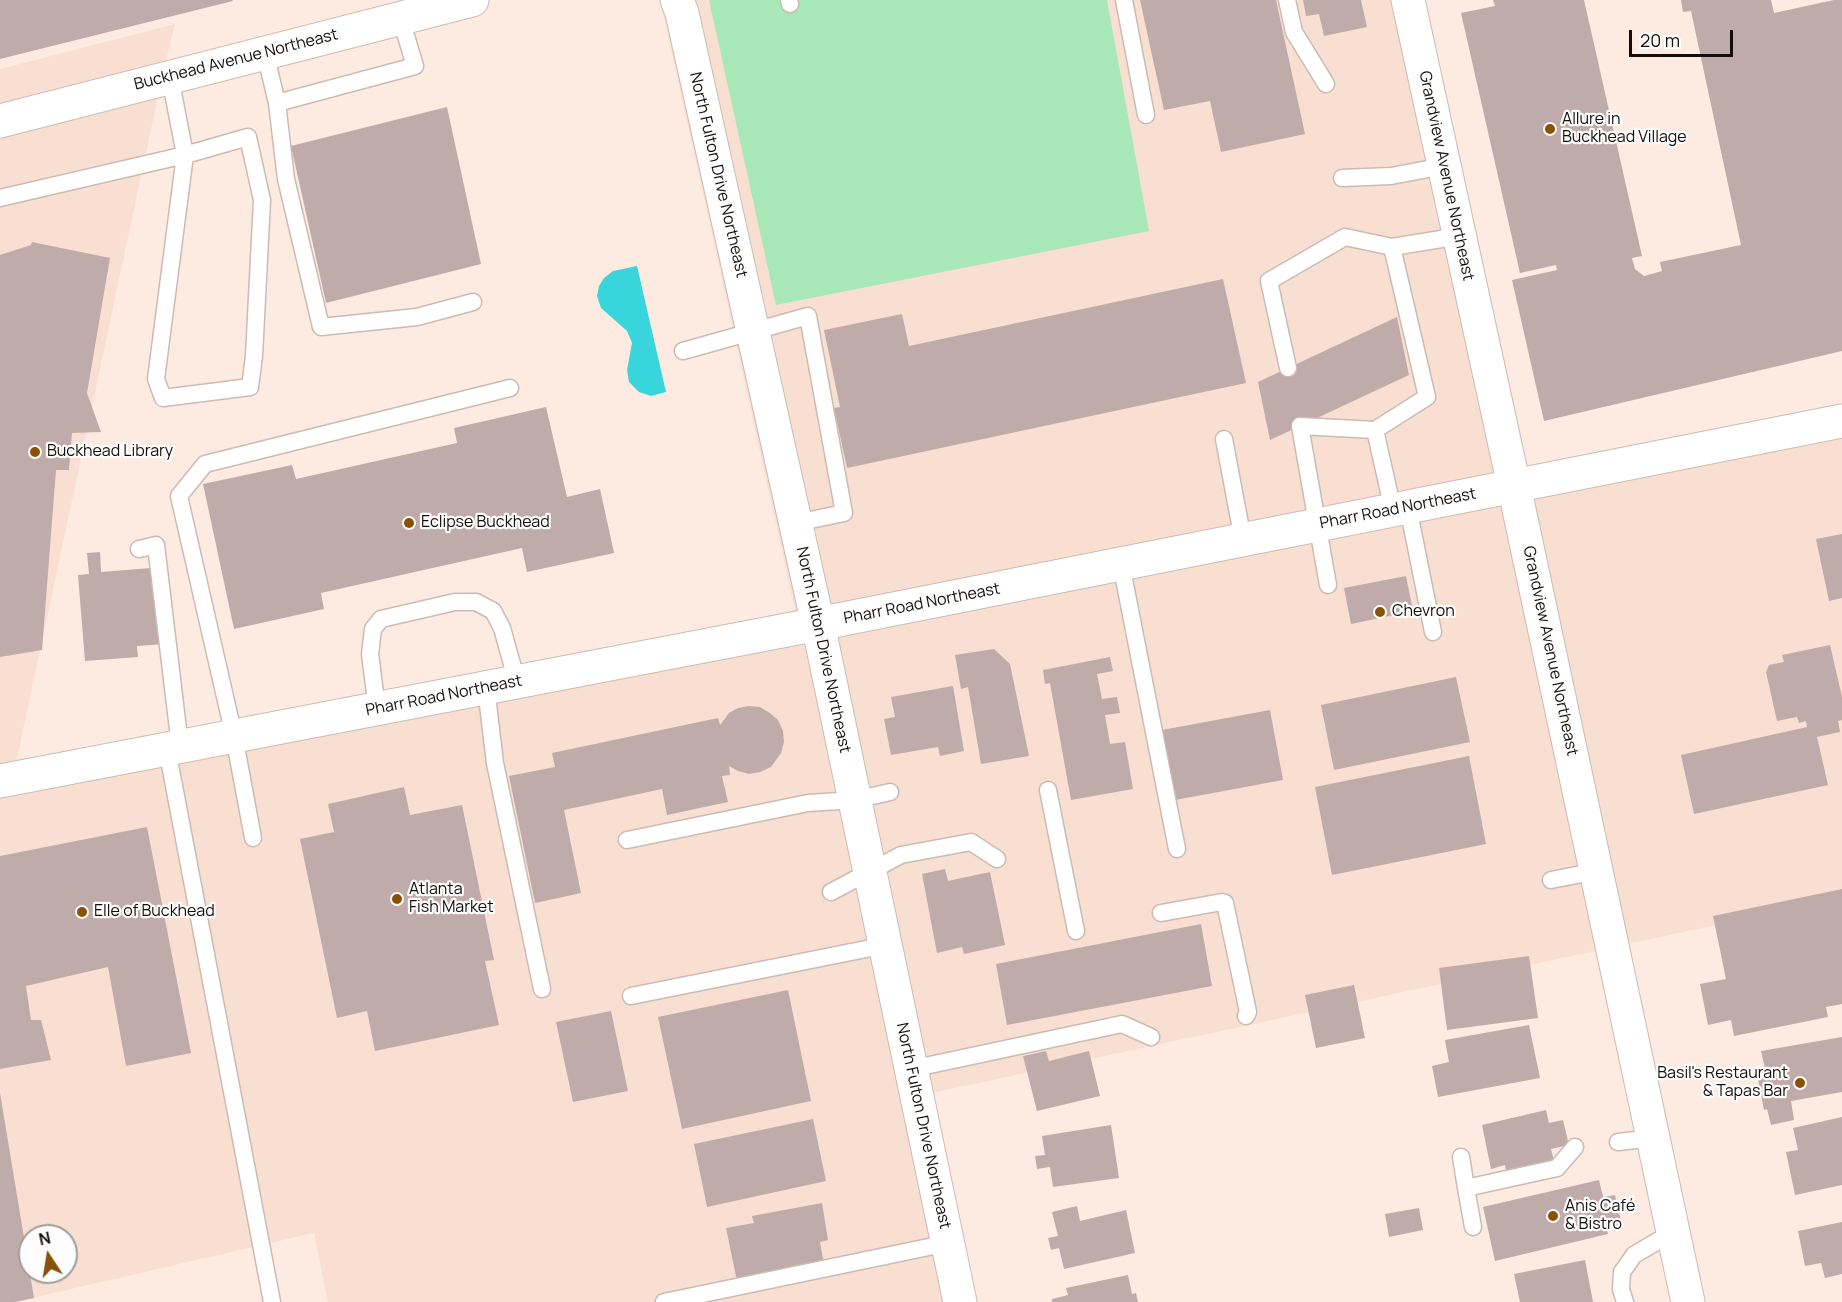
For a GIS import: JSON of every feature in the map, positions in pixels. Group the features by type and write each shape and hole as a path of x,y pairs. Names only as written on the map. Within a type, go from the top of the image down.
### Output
{"street":[{"name":"Buckhead Avenue Northeast","path":"0,121 472,0"},
{"name":"North Fulton Drive Northeast","path":"677,0 682,13 818,624 960,1302"},
{"name":"Grandview Avenue Northeast","path":"1408,0 1688,1302"},
{"name":"Pharr Road Northeast","path":"0,781 818,624 1842,421"}],"lane":[{"path":"1124,0 1146,115"},
{"path":"1287,0 1294,32 1326,84"},
{"path":"277,103 415,66 401,19"},
{"path":"265,53 277,103 286,179 321,327 417,317 473,302"},
{"path":"0,198 185,155 248,137 262,200 254,356 250,387 163,398 156,379 185,155 170,77"},
{"path":"1342,178 1391,176 1444,166"},
{"path":"1288,368 1269,281 1345,237 1392,247 1460,236"},
{"path":"1328,585 1300,426 1375,430 1427,397 1392,247"},
{"path":"683,351 808,316 844,513 796,523"},
{"path":"253,838 234,736 179,496 205,464 510,388"},
{"path":"1375,430 1400,509 1433,632"},
{"path":"1224,440 1243,540"},
{"path":"140,549 156,545 173,748 272,1302"},
{"path":"1121,564 1178,849"},
{"path":"377,709 370,654 373,629 381,619 455,602 476,602 493,611 502,628 501,685 495,763 542,989"},
{"path":"1048,790 1076,931"},
{"path":"627,840 808,803 855,800 890,792"},
{"path":"831,892 901,855 971,842 997,859"},
{"path":"1551,880 1597,871"},
{"path":"1161,914 1225,903 1248,1012 1246,1016"},
{"path":"631,996 886,945"},
{"path":"911,1069 1122,1024 1151,1036"},
{"path":"1618,1142 1654,1138"},
{"path":"1466,1188 1557,1168 1575,1147"},
{"path":"1461,1157 1473,1227"},
{"path":"1625,1302 1621,1289 1622,1272 1634,1255 1673,1232"},
{"path":"664,1302 948,1243"}],"shaded area":[{"path":"660,0 1405,0 1498,488 1842,416 1842,898 904,1099 946,1302 328,1302 314,1233 15,1302 0,1302 0,69 175,24 15,768 800,633"}],"green space":[{"path":"709,0 1107,0 1149,231 776,305"}],"water":[{"path":"637,266 666,392 651,396 639,392 629,382 627,370 632,343 627,331 601,308 597,296 604,278 613,271"}],"building":[{"path":"0,0 232,0 233,1 0,59"},
{"path":"1140,0 1276,0 1305,134 1221,152 1210,101 1164,110"},
{"path":"1303,0 1361,0 1367,27 1324,36 1319,14 1306,16"},
{"name":"Allure in Buckhead Village","path":"1493,0 1584,0 1642,256 1632,258 1635,269 1644,276 1662,271 1660,262 1741,245 1691,11 1683,12 1681,0 1771,0 1774,13 1842,0 1842,351 1544,421 1512,280 1557,270 1556,265 1520,273 1461,13 1495,6"},
{"path":"447,107 481,264 326,303 291,146"},
{"name":"Buckhead Library","path":"32,242 110,258 87,393 101,432 72,433 69,470 56,470 42,650 0,657 0,255 31,245"},
{"path":"1223,279 1246,383 847,468 834,408 840,407 824,330 902,314 909,346"},
{"path":"1397,317 1409,375 1270,440 1258,382"},
{"name":"Eclipse Buckhead","path":"546,407 567,497 600,489 614,553 527,572 522,548 321,593 324,609 234,629 203,484 292,465 296,479 457,443 454,428"},
{"path":"1842,534 1842,598 1829,601 1816,539"},
{"path":"100,552 101,572 151,568 154,601 162,600 165,644 137,646 138,657 85,661 78,575 89,574 87,553"},
{"path":"1406,576 1413,611 1351,624 1344,588"},
{"path":"1830,645 1842,697 1842,720 1838,721 1840,732 1817,737 1828,785 1694,814 1681,755 1807,727 1806,721 1799,723 1797,717 1777,721 1766,672 1769,665 1784,662 1782,655"},
{"path":"994,649 1010,664 1029,756 981,764 968,687 961,689 955,655"},
{"path":"1110,657 1113,671 1097,674 1102,699 1117,697 1120,713 1105,715 1110,744 1125,742 1133,789 1071,800 1050,683 1045,684 1043,670"},
{"path":"1456,677 1470,742 1334,770 1321,705"},
{"path":"953,686 964,751 940,756 938,747 891,755 884,719 895,717 891,697"},
{"path":"749,706 760,707 770,713 778,720 783,731 784,742 781,753 771,767 749,774 729,766 730,775 722,776 728,802 667,815 662,789 564,810 581,893 535,903 509,776 555,767 552,753 718,718 720,725 729,713"},
{"path":"1270,710 1283,780 1175,800 1162,730"},
{"path":"1469,756 1486,844 1332,875 1315,787"},
{"name":"Atlanta Fish Market","path":"404,787 410,815 462,805 494,960 485,961 499,1025 375,1051 367,1011 337,1018 300,839 334,832 328,804"},
{"name":"Elle of Buckhead","path":"147,827 191,1053 126,1066 108,967 26,986 31,1020 41,1020 51,1060 0,1069 0,856"},
{"path":"945,869 948,881 990,872 1005,945 964,954 962,947 937,953 922,874"},
{"path":"1842,889 1842,1004 1826,1007 1828,1017 1734,1036 1731,1020 1708,1025 1700,984 1726,979 1713,916"},
{"path":"1201,924 1212,986 1007,1025 996,964"},
{"path":"1529,956 1538,1018 1447,1030 1439,968"},
{"path":"1354,985 1365,1038 1316,1048 1305,995"},
{"path":"788,990 811,1101 682,1129 658,1017"},
{"path":"611,1011 628,1091 573,1102 556,1022"},
{"path":"1529,1025 1540,1078 1438,1097 1432,1066 1449,1062 1445,1040"},
{"name":"Basil's Restaurant & Tapas Bar","path":"1842,1037 1842,1092 1791,1101 1794,1120 1771,1125 1767,1109 1764,1110 1757,1074 1766,1073 1761,1051"},
{"path":"1046,1051 1049,1061 1089,1051 1100,1096 1037,1111 1023,1056"},
{"path":"0,1093 22,1224 18,1224 18,1284 32,1284 34,1298 0,1302"},
{"path":"1546,1110 1549,1123 1563,1120 1569,1145 1551,1149 1554,1161 1506,1171 1505,1165 1491,1169 1482,1125"},
{"path":"1842,1117 1842,1185 1795,1195 1786,1152 1798,1150 1793,1128"},
{"path":"813,1119 826,1181 707,1207 694,1144"},
{"path":"1111,1125 1119,1178 1053,1187 1050,1167 1037,1169 1035,1156 1045,1155 1042,1136"},
{"name":"Anis Café & Bistro","path":"1599,1180 1603,1197 1615,1195 1622,1225 1606,1228 1608,1234 1495,1261 1483,1207"},
{"path":"822,1203 828,1240 820,1242 824,1264 737,1281 726,1228 754,1223 752,1216"},
{"path":"1077,1206 1080,1221 1126,1210 1135,1253 1064,1269 1059,1248 1051,1250 1048,1238 1058,1236 1052,1212"},
{"path":"1419,1208 1423,1230 1389,1237 1385,1214"},
{"path":"1842,1222 1842,1274 1825,1278 1821,1263 1805,1266 1798,1231"},
{"path":"1585,1260 1593,1302 1520,1302 1514,1274"},
{"path":"1128,1275 1132,1294 1136,1293 1138,1302 1052,1302 1052,1299 1068,1295 1066,1288"}],"place":[{"name":"Allure in Buckhead Village","path":"1550,129"},
{"name":"Buckhead Library","path":"35,452"},
{"name":"Eclipse Buckhead","path":"409,523"},
{"name":"Chevron","path":"1380,612"},
{"name":"Atlanta Fish Market","path":"397,899"},
{"name":"Elle of Buckhead","path":"82,912"},
{"name":"Basil's Restaurant & Tapas Bar","path":"1800,1083"},
{"name":"Anis Café & Bistro","path":"1553,1216"}]}
